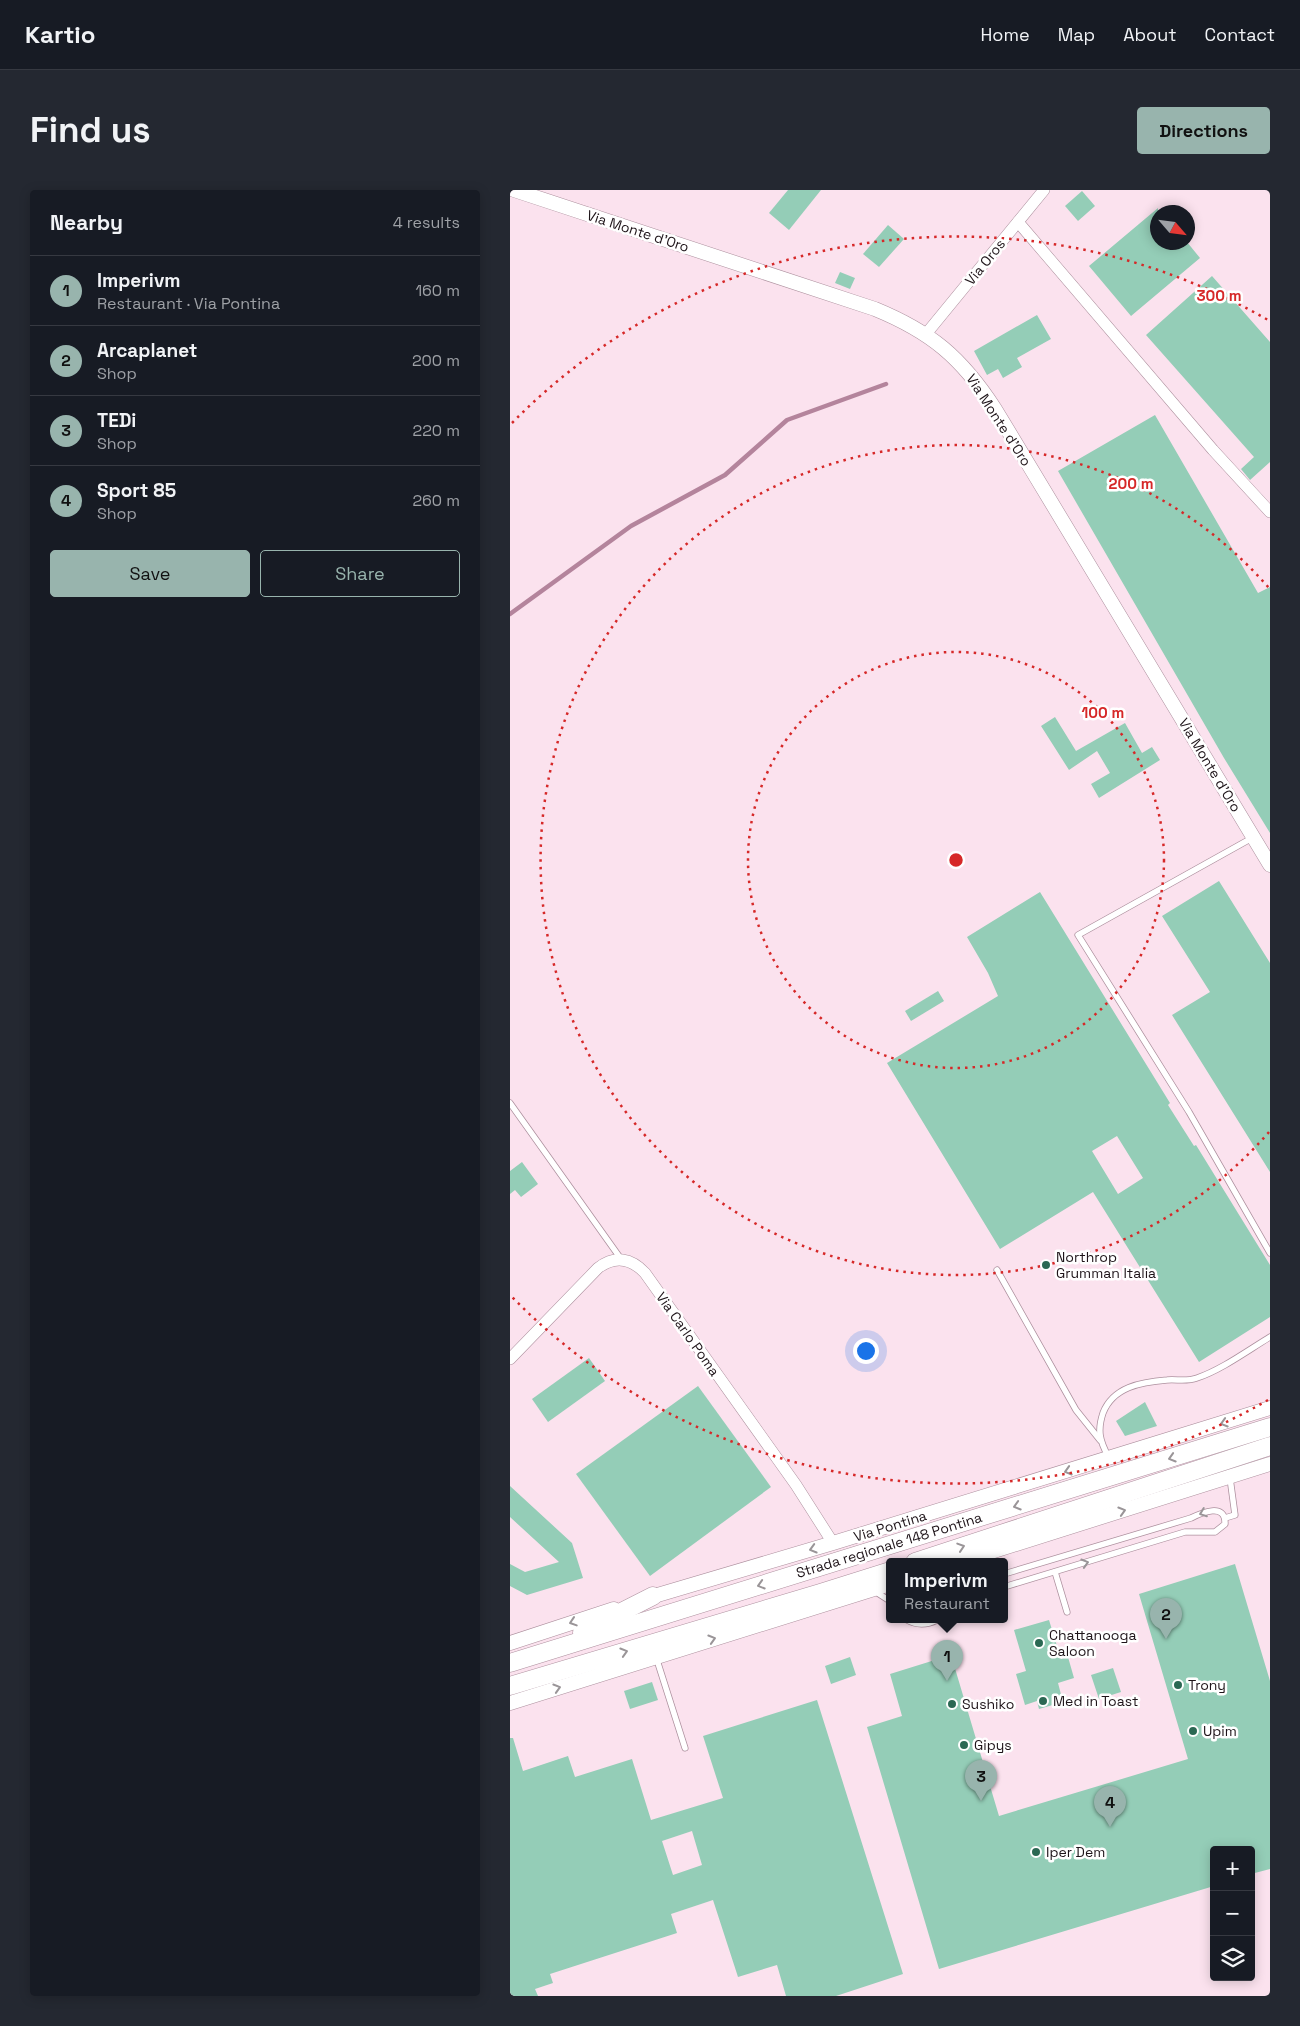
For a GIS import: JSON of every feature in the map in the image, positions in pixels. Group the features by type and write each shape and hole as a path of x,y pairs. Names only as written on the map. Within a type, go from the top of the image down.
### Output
{"highway":[{"name":"Strada regionale 148 Pontina","path":"510,1663 1269,1428"},
{"name":"Strada regionale 148 Pontina","path":"927,1558 1263,1448"},
{"name":"Strada regionale 148 Pontina","path":"510,1686 886,1571"},
{"path":"536,1655 653,1596"}],"street":[{"name":"Via Monte d'Oro","path":"514,190 845,298 892,316 926,334 958,360 990,402 1270,865"},
{"name":"Via Oros","path":"926,334 1044,190"},
{"path":"1018,222 1213,450 1270,512"},
{"path":"510,1359 598,1268 606,1262 621,1259"},
{"name":"Via Carlo Poma","path":"621,1259 635,1264 645,1273 796,1485 833,1543"},
{"name":"Via Pontina","path":"510,1643 653,1596 833,1543 1270,1408"},
{"path":"972,1558 1270,1464"},
{"path":"510,1703 886,1585"}],"lane":[{"path":"1253,837 1241,842 1078,935 1189,1112 1270,1253"},
{"path":"510,1103 621,1259"},
{"path":"997,1270 1076,1410 1100,1440 1110,1458"},
{"path":"1100,1440 1102,1415 1108,1402 1118,1393 1130,1387 1159,1381 1186,1381 1199,1378 1270,1338"},
{"path":"1225,1518 1236,1515 1230,1478"},
{"path":"1008,1573 1182,1521 1209,1510 1216,1510 1223,1514 1225,1518 1225,1524 1215,1532 1185,1532 1008,1586"},
{"path":"984,1558 996,1551"},
{"path":"1055,1572 1067,1612"},
{"path":"869,1590 886,1598"},
{"path":"914,1623 931,1623"},
{"path":"656,1657 685,1748"}],"building":[{"path":"788,190 821,190 789,230 769,213"},
{"path":"1082,191 1095,206 1078,221 1065,206"},
{"path":"1150,215 1150,250 1194,250 1200,258 1131,316 1089,266"},
{"path":"888,225 904,239 879,267 863,254"},
{"path":"840,272 855,278 850,289 835,283"},
{"path":"1212,276 1270,342 1270,462 1250,480 1241,469 1254,457 1146,335"},
{"path":"1037,315 1051,339 1017,358 1022,367 1003,378 998,369 987,375 974,351"},
{"path":"1155,415 1258,593 1270,587 1270,833 1224,758 1058,471"},
{"path":"1055,717 1076,751 1125,723 1142,753 1152,747 1160,760 1099,798 1091,784 1110,773 1097,751 1069,770 1041,726"},
{"path":"1219,881 1270,963 1270,1172 1172,1015 1210,992 1162,916"},
{"path":"1040,892 1170,1103 1168,1105 1194,1146 1196,1145 1270,1265 1270,1317 1199,1362 1093,1192 1000,1249 887,1063 998,996 988,973 967,937","holes":["1117,1136 1143,1178 1118,1194 1092,1151"]},
{"path":"938,991 944,1001 911,1021 905,1011"},
{"path":"522,1162 538,1184 521,1197 515,1190 510,1194 510,1171"},
{"path":"589,1358 605,1381 548,1422 532,1399"},
{"path":"698,1386 771,1487 650,1576 576,1474"},
{"path":"1145,1402 1157,1426 1125,1436 1116,1421"},
{"path":"510,1486 572,1543 583,1578 527,1595 510,1586 510,1564 525,1572 559,1562 510,1517"},
{"path":"1235,1564 1270,1681 1270,1869 1255,1873 1255,1846 1210,1846 1210,1887 939,1969 867,1727 902,1716 890,1674 951,1655 999,1816 1188,1759 1139,1594"},
{"path":"1049,1620 1061,1659 1068,1657 1074,1678 1058,1683 1063,1702 1039,1709 1037,1701 1025,1705 1016,1674 1026,1671 1014,1630"},
{"path":"850,1657 856,1675 831,1684 825,1666"},
{"path":"1113,1668 1121,1692 1099,1699 1091,1675"},
{"path":"652,1682 658,1700 630,1709 624,1691"},
{"path":"817,1700 903,1974 836,1996 786,1996 777,1965 738,1977 713,1900 671,1914 677,1933 550,1974 553,1983 535,1989 538,1996 510,1996 510,1738 513,1738 523,1771 568,1756 575,1777 632,1759 651,1820 723,1798 703,1736","holes":["692,1831 702,1865 673,1875 662,1841"]}],"waterway":[{"path":"510,614 631,526 725,475 787,420 886,384"}],"place":[{"name":"Northrop Grumman Italia","path":"1046,1265"},
{"name":"Arcaplanet","path":"1166,1639"},
{"name":"Chattanooga Saloon","path":"1039,1643"},
{"name":"Imperivm","path":"947,1681"},
{"name":"Trony","path":"1178,1685"},
{"name":"Med in Toast","path":"1043,1701"},
{"name":"Sushiko","path":"952,1704"},
{"name":"Upim","path":"1193,1731"},
{"name":"Gipys","path":"964,1745"},
{"name":"TEDi","path":"981,1801"},
{"name":"Sport 85","path":"1110,1827"},
{"name":"Iper Dem","path":"1036,1852"}]}
